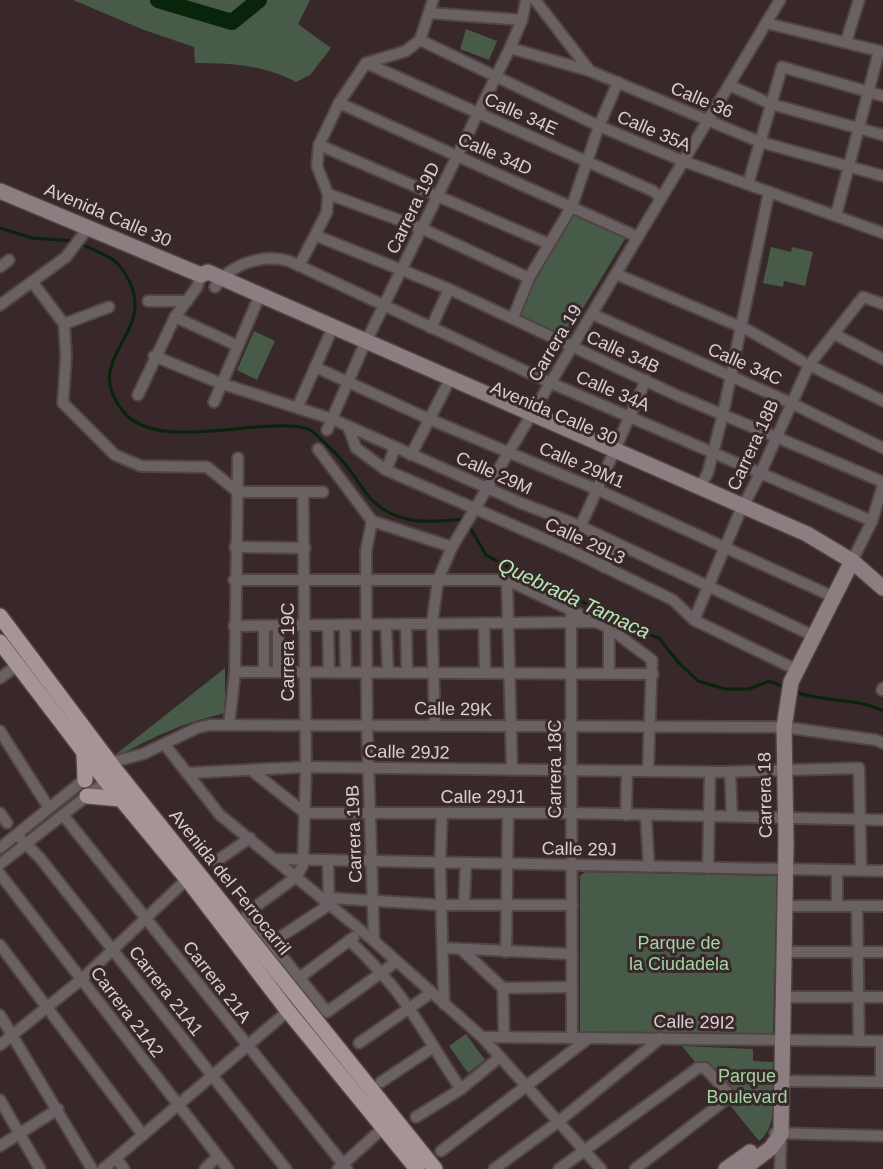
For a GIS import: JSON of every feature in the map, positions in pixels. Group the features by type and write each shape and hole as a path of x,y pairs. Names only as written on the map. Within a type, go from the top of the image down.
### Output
{"main road":[{"name":"Avenida Calle 30","path":"0,190 84,233 201,274 205,282 218,282 741,510 807,534 883,588"},
{"name":"Avenida Calle 30","path":"218,282 256,304 329,336 364,346 446,387 529,419"},
{"name":"Avenida Calle 30","path":"612,454 700,488 741,510"},
{"name":"Avenida Calle 30","path":"850,565 883,601"},
{"name":"Carrera 18","path":"778,1131 783,1081 784,727 786,702 794,676 850,565"},
{"name":"Avenida del Ferrocarril","path":"0,616 107,771 435,1169"},
{"name":"Avenida del Ferrocarril","path":"3,650 18,665 83,751 107,771 120,799 187,879 288,1011 384,1127 412,1167"},
{"path":"83,751 85,780"},
{"path":"87,796 120,799"},
{"path":"726,1169 778,1131"},
{"path":"744,1169 771,1148 778,1131"}],"street":[{"path":"299,266 317,236 327,212 328,194 317,166 319,146 339,103 366,63 406,51 420,40 433,0"},
{"name":"Carrera 19D","path":"327,430 383,306 510,48 522,20 526,0"},
{"path":"535,0 590,71"},
{"name":"Carrera 19","path":"435,725 432,624 438,580 452,547 780,0"},
{"path":"846,42 859,0"},
{"path":"429,13 522,20"},
{"path":"766,23 881,51 836,215"},
{"name":"Calle 35A","path":"420,40 599,126 683,161 883,233"},
{"name":"Calle 36","path":"510,48 590,71 707,122 760,142 883,176"},
{"name":"Calle 34E","path":"366,63 653,191 661,198"},
{"path":"748,184 782,67 883,96"},
{"path":"513,318 529,278 572,206 599,126 618,82"},
{"path":"729,85 771,104 883,135"},
{"name":"Calle 34D","path":"339,103 638,237"},
{"path":"319,146 549,244"},
{"path":"700,488 708,472 723,414 729,375 742,327 769,192"},
{"path":"328,194 421,228 529,278"},
{"path":"0,305 66,257 84,233"},
{"name":"Calle 34B","path":"317,236 449,289 572,347 883,484"},
{"name":"Calle 34A","path":"218,282 250,261 277,257 551,383 712,452 876,518"},
{"path":"138,395 154,356 201,274"},
{"path":"616,274 742,327 806,363 883,401"},
{"path":"33,283 64,324 66,356 63,403 115,455 141,466 207,467 238,492 323,492"},
{"path":"431,328 449,289"},
{"name":"Carrera 18B","path":"694,620 741,510 777,436 806,363 834,334 863,297 883,304"},
{"path":"148,301 187,301"},
{"path":"214,402 236,345 256,304"},
{"path":"64,324 109,307"},
{"name":"Calle 34C","path":"592,314 791,403 883,448"},
{"path":"175,316 236,345"},
{"path":"834,334 883,359"},
{"path":"298,406 329,336"},
{"name":"Calle 29M","path":"154,356 220,383 298,406 332,419 580,526 814,636"},
{"name":"Calle 29M1","path":"315,367 429,419 596,489 834,597"},
{"path":"570,550 646,380"},
{"path":"411,455 446,387"},
{"name":"Calle 29L3","path":"348,426 356,448 386,470 472,514 570,550 674,600 694,620 794,676"},
{"path":"386,470 395,448"},
{"path":"318,449 372,520 452,547"},
{"path":"229,725 235,672 234,580 238,458"},
{"name":"Carrera 18","path":"850,565 876,518 883,484"},
{"name":"Carrera 19C","path":"296,877 302,868 303,861 306,767 303,492"},
{"name":"Carrera 19B","path":"372,520 366,551 366,625 374,941"},
{"path":"604,567 616,543"},
{"path":"235,547 305,548"},
{"path":"234,580 507,580 572,609 604,625 652,660 648,771"},
{"path":"507,580 512,770"},
{"name":"Carrera 18C","path":"572,609 572,1038"},
{"path":"234,626 484,623 604,625"},
{"path":"484,623 485,673"},
{"path":"386,624 388,672"},
{"path":"406,624 407,672"},
{"path":"328,625 328,672"},
{"path":"345,625 346,672"},
{"path":"604,625 609,673"},
{"path":"264,626 264,672"},
{"path":"278,626 278,672"},
{"path":"0,678 18,665"},
{"path":"235,672 653,674"},
{"name":"Calle 29K","path":"107,771 197,728 229,725 784,727"},
{"path":"784,727 876,740 883,743"},
{"path":"0,731 49,808"},
{"path":"165,745 220,815 329,902 482,1037 601,1169"},
{"name":"Calle 29J2","path":"187,773 306,767 627,772 859,768 860,820"},
{"path":"251,770 305,813"},
{"path":"0,848 85,780 107,771"},
{"path":"0,864 87,796 107,771"},
{"path":"626,815 627,772"},
{"path":"708,868 710,772"},
{"path":"730,772 732,816"},
{"path":"0,813 7,823"},
{"name":"Calle 29J1","path":"305,813 572,813 646,817 732,816 883,820"},
{"path":"442,813 440,864 444,1004"},
{"path":"506,952 507,814"},
{"name":"Carrera 21A","path":"63,815 343,1168"},
{"path":"646,817 649,867"},
{"path":"860,820 861,870"},
{"name":"Carrera 21A1","path":"17,835 40,858 286,1169"},
{"path":"215,862 250,838"},
{"name":"Calle 29J","path":"274,859 328,862 883,871"},
{"path":"328,862 329,902"},
{"path":"464,904 466,864"},
{"path":"837,870 837,906"},
{"name":"Carrera 21A2","path":"0,874 228,1169"},
{"path":"296,877 247,913 327,1012 396,962"},
{"path":"0,1045 13,1037 82,979 187,879"},
{"path":"271,943 329,902 372,900 441,905 572,905"},
{"path":"785,906 883,906"},
{"path":"858,906 859,1041"},
{"path":"299,978 362,931"},
{"path":"350,940 382,973 409,1007 432,1048 461,1089"},
{"path":"0,945 50,1007 143,1135"},
{"path":"444,948 572,954"},
{"path":"462,950 503,988 572,987"},
{"path":"784,952 883,952"},
{"path":"503,988 504,1037"},
{"path":"359,1043 431,993"},
{"path":"784,997 883,997"},
{"path":"104,1169 288,1011"},
{"path":"0,1015 92,1169"},
{"name":"Calle 29I2","path":"482,1037 882,1041"},
{"path":"441,1151 590,1038"},
{"path":"494,1169 558,1122 660,1038"},
{"path":"783,1081 882,1082 882,1041"},
{"path":"381,1082 432,1048"},
{"path":"416,1117 461,1089 500,1057"},
{"path":"559,1169 698,1068 705,1068 728,1093 728,1098 635,1169"},
{"path":"0,1100 40,1169"},
{"path":"0,1146 58,1109"},
{"path":"343,1168 384,1127"},
{"path":"778,1131 883,1136"},
{"name":"Carrera 18","path":"778,1131 780,1169"},
{"path":"205,1169 218,1156"},
{"path":"116,1158 124,1169"}],"green space":[{"path":"73,0 310,0 298,24 331,48 310,75 296,82 272,72 247,66 195,63 194,47 144,30"},
{"path":"466,29 497,41 489,60 460,49"},
{"path":"569,210 628,234 565,338 516,313"},
{"path":"771,247 791,252 792,247 813,252 805,286 784,281 783,287 763,283"},
{"path":"254,331 275,341 257,380 237,370"},
{"path":"225,668 225,713 183,726 117,757 115,755"},
{"name":"Parque de la Ciudadela","path":"585,872 777,876 773,1034 580,1032 580,876"},
{"path":"466,1034 485,1060 468,1073 449,1046"},
{"name":"Parque Boulevard","path":"682,1046 753,1049 753,1061 773,1062 774,1105 770,1125 766,1134 759,1141"}],"waterway":[{"path":"158,0 232,22 259,0"},
{"name":"Quebrada Tamaca","path":"0,228 32,238 74,241"},
{"name":"Quebrada Tamaca","path":"80,243 116,262 131,285 135,303 133,319 113,361 109,376 112,392 122,410 137,423 157,430 181,432 284,426 308,429 337,455 373,501 383,509 407,519 420,521 461,519 464,522"},
{"name":"Quebrada Tamaca","path":"469,526 486,555 521,574 549,583 626,626 659,638 678,662 698,681 725,689 749,689 769,681 784,687"},
{"name":"Quebrada Tamaca","path":"796,692 818,698 862,704 883,711"}]}
